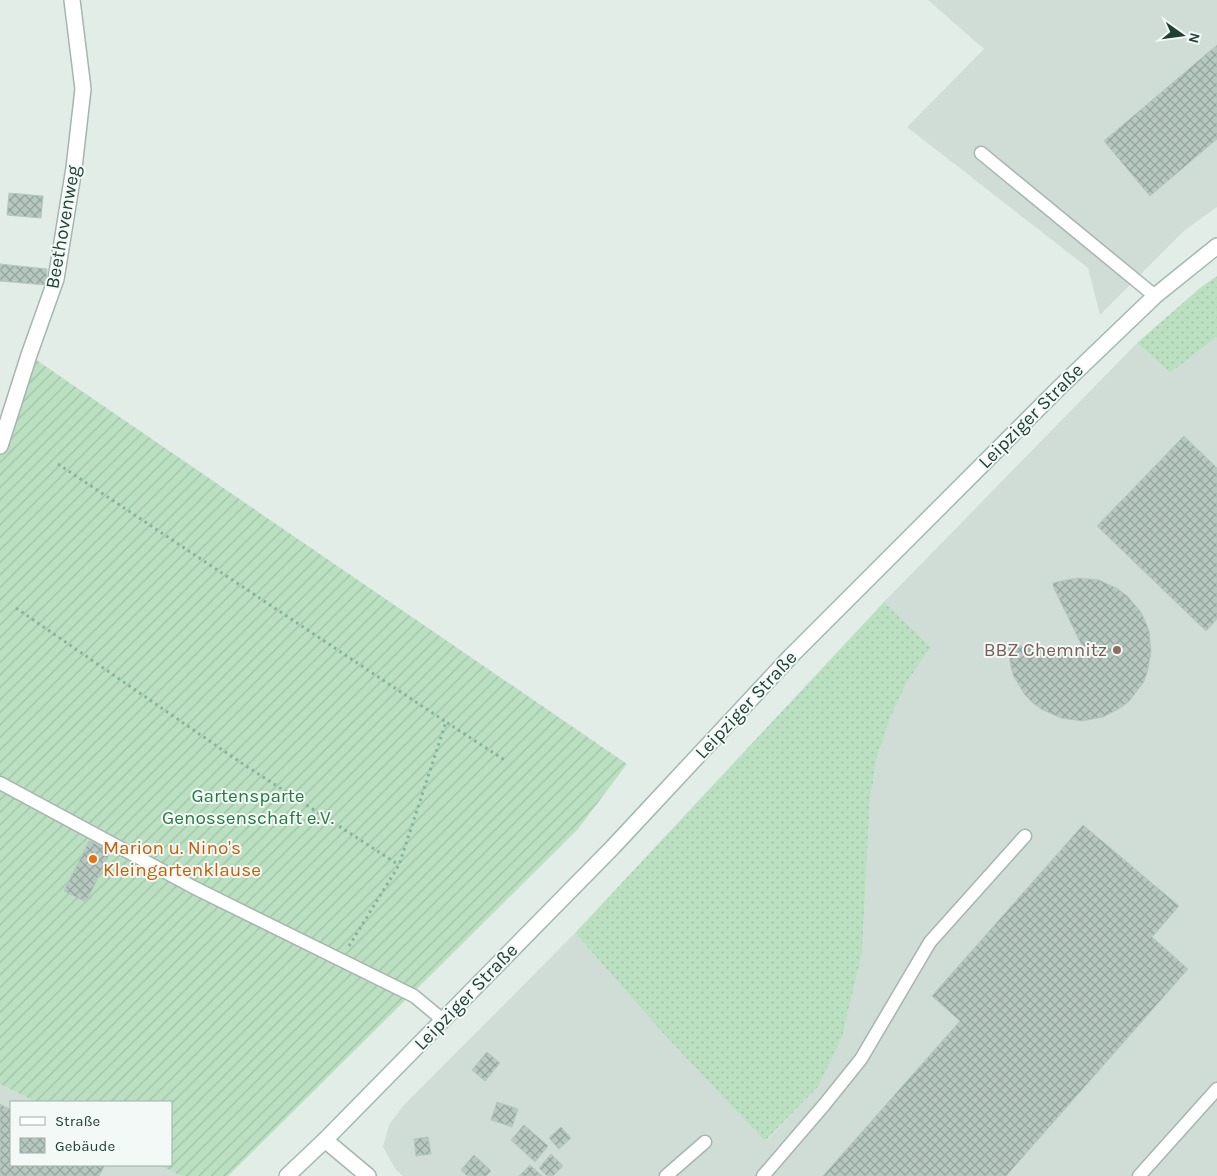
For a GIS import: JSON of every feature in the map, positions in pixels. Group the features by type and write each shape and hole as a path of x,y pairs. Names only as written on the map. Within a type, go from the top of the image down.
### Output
{"main road":[{"name":"Beethovenweg","path":"0,446 56,278 74,168 83,89 72,0"},
{"name":"Leipziger Straße","path":"287,1176 325,1140 613,847 791,656 1058,388 1155,296 1217,246"},
{"path":"325,1140 368,1176"}],"lane":[{"path":"981,153 1155,296"},
{"path":"0,783 193,887 414,996 443,1020"},
{"path":"763,1176 861,1059 930,942 1025,836"},
{"path":"1139,1176 1217,1089"},
{"path":"666,1176 705,1142"}],"path":[{"path":"58,464 506,761"},
{"path":"16,608 243,764 400,865"},
{"path":"341,960 400,865 446,722"}],"shaded area":[{"path":"928,0 1217,0 1217,207 1184,231 1100,315 1088,268 907,127 984,49"},
{"path":"1217,337 1217,1176 403,1176 396,1170 383,1147 389,1125 404,1105 575,933 661,1031 766,1141 818,1087 862,952 870,800 877,758 890,718 908,680 931,647 884,602 1137,343 1170,373"},
{"path":"0,1084 34,1101 10,1101 10,1166 161,1166 181,1176 0,1176"}],"green space":[{"path":"1217,276 1217,337 1170,373 1137,343 1200,288"},
{"name":"Gartensparte Genossenschaft e.V.","path":"29,355 627,764 578,829 228,1176 181,1176 161,1166 172,1166 172,1101 34,1101 0,1084 0,446"},
{"path":"884,602 931,647 908,680 890,718 877,758 870,800 862,952 842,1037 818,1087 765,1141 661,1031 575,933"}],"building":[{"path":"1217,45 1217,139 1150,196 1104,141"},
{"path":"9,193 43,196 41,218 7,215"},
{"path":"0,264 47,269 46,285 0,281"},
{"path":"1184,436 1217,468 1217,619 1206,631 1097,526"},
{"name":"BBZ Chemnitz","path":"1078,578 1099,580 1118,589 1127,596 1141,612 1145,621 1149,631 1151,652 1143,683 1130,700 1122,707 1103,717 1082,721 1061,718 1041,709 1025,695 1014,677 1008,646 1086,654 1053,586 1053,583"},
{"path":"1083,825 1179,906 1152,937 1188,969 1006,1176 823,1176 960,1021 932,996"},
{"path":"89,841 111,851 86,902 64,891"},
{"path":"487,1052 500,1063 485,1081 472,1070"},
{"path":"497,1102 518,1109 512,1127 491,1120"},
{"path":"0,1104 10,1109 10,1166 104,1166 99,1176 0,1176"},
{"path":"524,1125 548,1146 535,1162 511,1140"},
{"path":"561,1127 571,1138 559,1149 549,1138"},
{"path":"428,1137 431,1154 416,1156 414,1139"},
{"path":"551,1154 563,1166 553,1176 547,1176 539,1168"},
{"path":"474,1155 491,1171 486,1176 467,1176 461,1170"},
{"path":"530,1165 542,1176 519,1176"}],"place":[{"name":"BBZ Chemnitz","path":"1117,650"},
{"name":"Marion u. Nino's Kleingartenklause","path":"93,859"}]}
